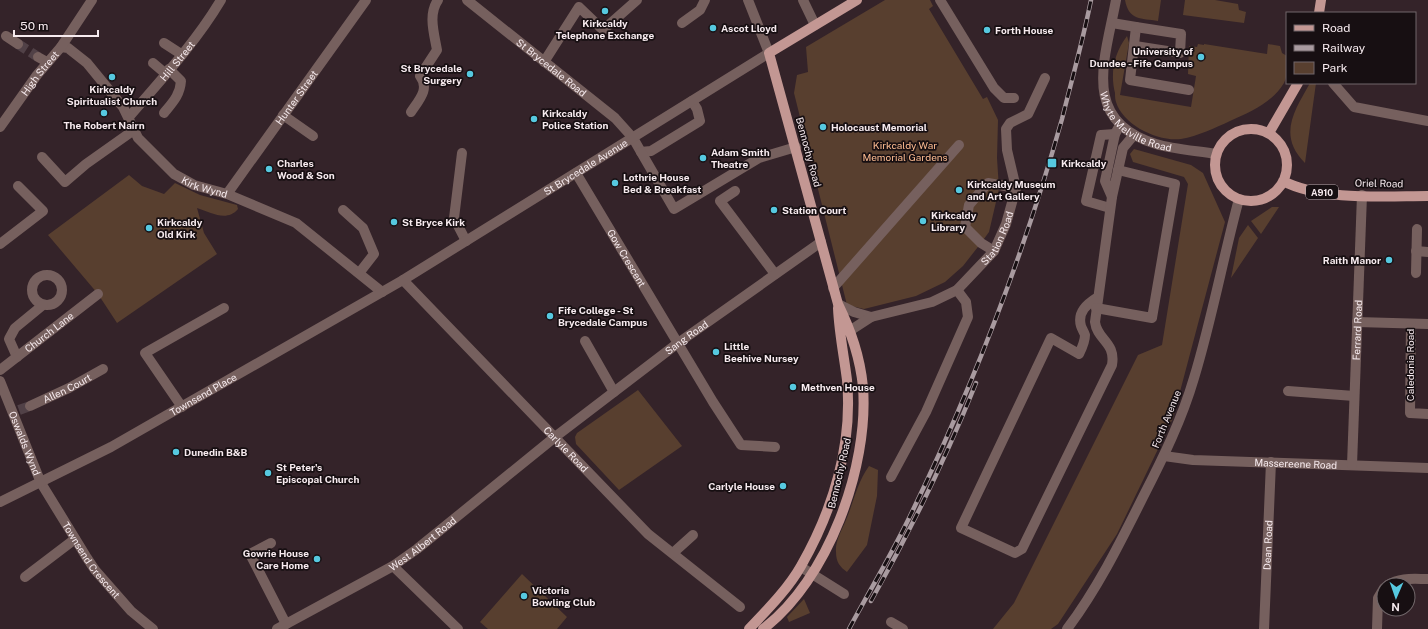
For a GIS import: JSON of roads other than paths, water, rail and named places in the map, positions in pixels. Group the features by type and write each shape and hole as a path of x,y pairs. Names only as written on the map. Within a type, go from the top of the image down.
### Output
{"main road":[{"path":"769,53 857,0"},
{"path":"1319,12 1321,0"},
{"name":"Bennochy Road","path":"763,629 793,601 813,574 842,516 859,452 862,428 862,387 851,330 838,304 833,288 769,53"},
{"path":"1269,133 1297,84"},
{"path":"1254,129 1269,133 1281,144 1287,158 1286,174 1278,188 1264,198 1252,201 1239,199 1226,190 1217,177 1215,162 1216,154 1224,140 1238,131 1254,129"},
{"name":"Oriel Road","path":"1283,181 1292,186 1326,193 1428,196"},
{"name":"Bennochy Road","path":"749,629 801,567 831,500 839,478 846,439 847,380 838,332 838,304"}],"street":[{"name":"High Street","path":"0,127 47,62 61,47 92,0"},
{"name":"Hill Street","path":"130,118 168,72 221,0"},
{"name":"Hunter Street","path":"228,194 366,0"},
{"path":"411,112 424,92 424,82 420,76 437,50 432,19 433,7 438,0"},
{"name":"St Brycedale Road","path":"467,0 615,118 633,138 674,209 759,158 796,148"},
{"path":"544,62 579,6 603,30 637,0"},
{"path":"682,23 700,10 705,0"},
{"path":"748,0 769,53"},
{"path":"803,0 815,25"},
{"path":"940,0 994,88 1004,98 1014,98"},
{"name":"Whyte Melville Road","path":"1116,0 1103,74 1103,95 1108,110 1120,125 1133,136 1157,145 1216,154"},
{"path":"1112,22 1181,34 1182,44 1180,53 1135,46"},
{"path":"1136,27 1130,80 1189,90"},
{"path":"6,36 18,44"},
{"path":"164,43 181,54"},
{"name":"Kirk Wynd","path":"61,47 68,48 87,63 112,92 130,118 138,138 174,174 194,185 228,194 296,223 360,272 382,292"},
{"name":"St Brycedale Avenue","path":"403,280 769,53"},
{"path":"38,57 47,62"},
{"path":"153,63 181,81 179,94 164,112"},
{"name":"Station Road","path":"851,330 871,317 932,302 957,290 994,251 1006,224 1016,188 1007,150 1006,129 1010,123 1028,114 1045,78"},
{"path":"1335,84 1354,107 1428,121"},
{"path":"641,152 651,151 700,121 697,109 692,101"},
{"path":"283,115 313,136"},
{"path":"1112,197 1105,181 1115,134 1120,125"},
{"path":"42,157 65,182 86,164 134,130"},
{"path":"1110,208 1086,201 1101,135 1115,134"},
{"path":"1098,297 1088,304 1080,315 1084,340 1079,354 1051,338 961,528 1015,553 1022,549 1112,365 1112,350 1095,328 1096,308 1098,297 1110,208 1112,197 1123,148 1133,136"},
{"path":"833,288 959,145"},
{"path":"462,153 454,218 466,241"},
{"path":"1096,308 1152,318 1175,184 1118,170"},
{"name":"Gow Crescent","path":"576,173 713,402 741,446 775,447"},
{"path":"994,251 981,243 965,227 969,205 988,183 1016,188"},
{"path":"0,244 43,211 18,186"},
{"path":"735,192 720,201 775,274"},
{"name":"Ferrard Road","path":"1352,465 1362,195"},
{"name":"Forth Avenue","path":"1066,629 1099,579 1120,542 1164,456 1194,379 1239,199"},
{"path":"343,210 363,228 374,254 360,272"},
{"path":"1416,273 1417,229"},
{"name":"Sang Road","path":"555,437 678,343 821,242"},
{"path":"1416,251 1428,252"},
{"name":"Townsend Place","path":"0,502 41,483 110,447 403,280"},
{"name":"Carlyle Road","path":"403,280 648,534 740,607"},
{"path":"891,477 926,412 968,317 966,302 957,290"},
{"name":"Church Lane","path":"0,370 98,294"},
{"path":"838,304 854,312 871,317"},
{"path":"17,356 9,339 15,328 43,305"},
{"path":"182,407 145,353 224,308"},
{"path":"1357,322 1428,324"},
{"name":"Caledonia Road","path":"1411,324 1410,413 1428,414"},
{"path":"585,341 614,392"},
{"name":"Allen Court","path":"30,406 69,388 103,369"},
{"name":"Oswalds Wynd","path":"0,381 4,403 16,411 41,483"},
{"path":"1288,391 1354,396"},
{"name":"West Albert Road","path":"281,626 393,566 417,549 555,437"},
{"name":"Massereene Road","path":"1164,456 1193,460 1428,468"},
{"name":"Dean Road","path":"1264,629 1271,462"},
{"name":"Townsend Crescent","path":"41,483 95,570 131,611 153,629"},
{"path":"672,553 693,535"},
{"path":"24,578 75,539"},
{"path":"272,543 250,554 281,626"},
{"path":"393,566 458,629"},
{"path":"801,567 844,594"},
{"path":"1416,578 1428,579"},
{"path":"1377,617 1377,629"},
{"path":"891,622 903,629"}],"tunnel":[{"path":"18,44 38,57"},
{"path":"19,410 30,406"}],"railway":[{"path":"849,629 905,527 956,416 996,319 1031,220 1062,119 1091,0"},
{"path":"871,601 927,494 953,439 976,383"}],"place":[{"name":"Kirkcaldy Telephone Exchange","path":"605,11"},
{"name":"Ascot Lloyd","path":"713,28"},
{"name":"Forth House","path":"987,30"},
{"name":"University of Dundee - Fife Campus","path":"1201,57"},
{"name":"St Brycedale Surgery","path":"470,74"},
{"name":"Kirkcaldy Spiritualist Church","path":"112,77"},
{"name":"The Robert Nairn","path":"104,113"},
{"name":"Kirkcaldy Police Station","path":"534,119"},
{"name":"Holocaust Memorial","path":"823,127"},
{"name":"Adam Smith Theatre","path":"703,158"},
{"name":"Kirkcaldy","path":"1052,163"},
{"name":"Charles Wood & Son","path":"269,169"},
{"name":"Lothrie House Bed & Breakfast","path":"615,183"},
{"name":"Kirkcaldy Museum and Art Gallery","path":"959,190"},
{"name":"Station Court","path":"774,210"},
{"name":"Kirkcaldy Library","path":"923,221"},
{"name":"St Bryce Kirk","path":"394,222"},
{"name":"Kirkcaldy Old Kirk","path":"149,228"},
{"name":"Raith Manor","path":"1389,260"},
{"name":"Fife College - St Brycedale Campus","path":"550,316"},
{"name":"Little Beehive Nursey","path":"716,352"},
{"name":"Methven House","path":"793,387"},
{"name":"Dunedin B&B","path":"176,452"},
{"name":"St Peter's Episcopal Church","path":"268,473"},
{"name":"Carlyle House","path":"783,486"},
{"name":"Gowrie House Care Home","path":"317,559"},
{"name":"Victoria Bowling Club","path":"524,596"}],"park label":[{"name":"Kirkcaldy War Memorial Gardens","path":"905,150"}]}
